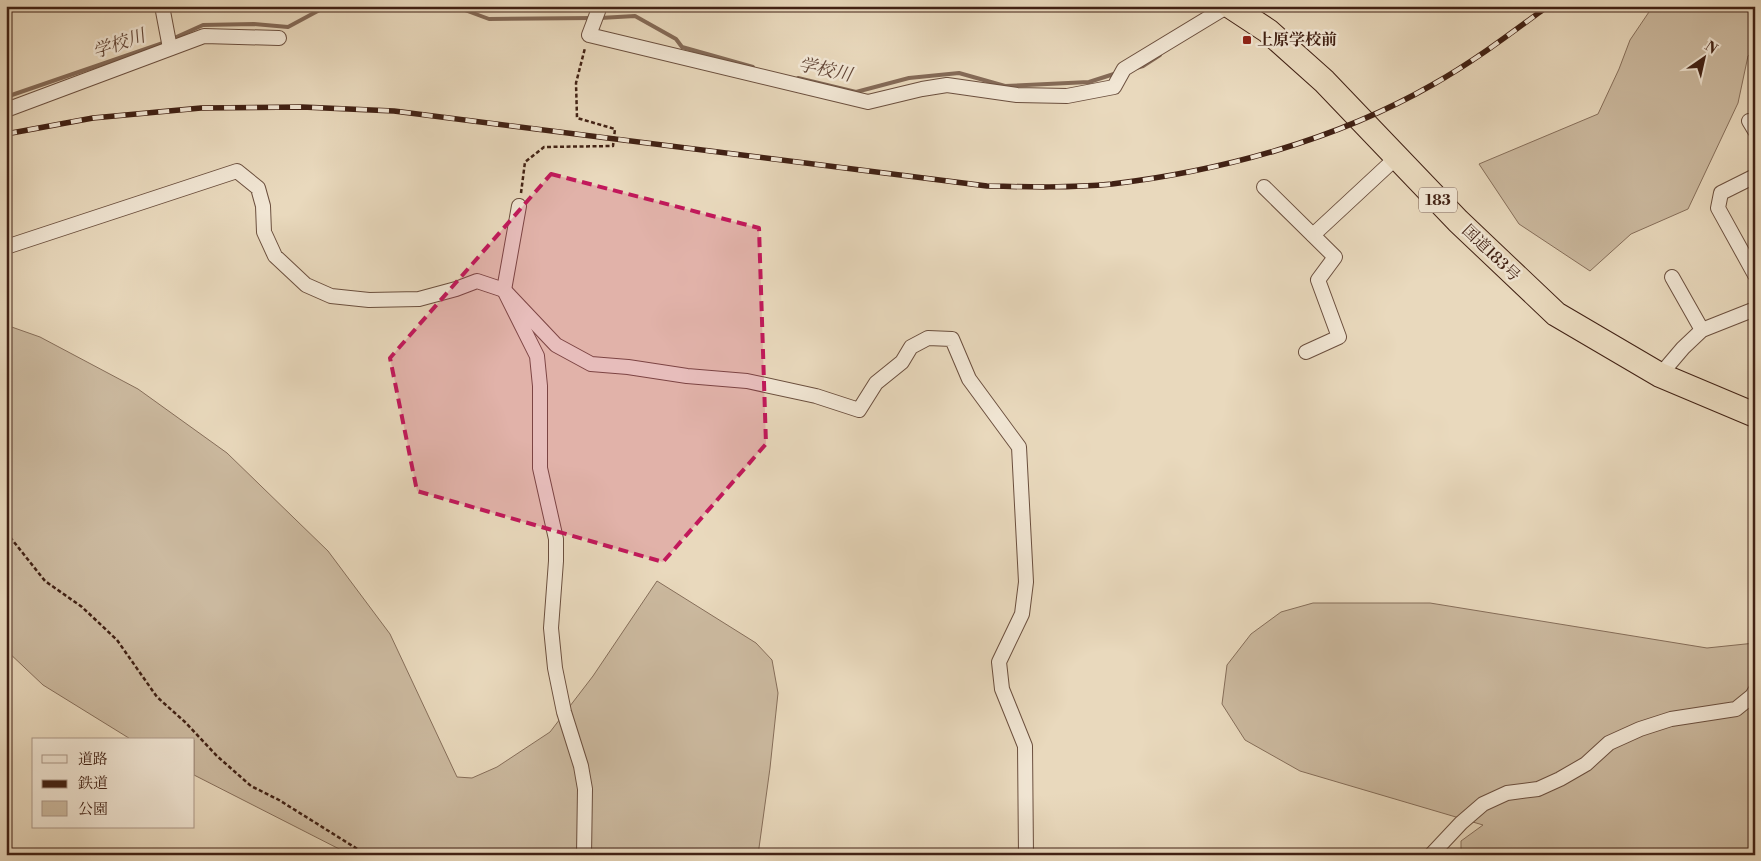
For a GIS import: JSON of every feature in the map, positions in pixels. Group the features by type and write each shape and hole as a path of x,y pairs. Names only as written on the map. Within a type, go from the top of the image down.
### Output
{"highway":[{"name":"国道183号","path":"1229,6 1268,31 1324,81 1485,248 1556,314 1660,375 1755,415"},
{"name":"国道183号","path":"1660,375 1755,401"}],"street":[{"path":"162,6 170,48"},
{"path":"600,6 589,35 868,102 947,85 1017,95 1066,96 1114,87 1124,69 1229,6"},
{"path":"6,110 204,36 279,38"},
{"path":"1313,235 1397,157"},
{"path":"6,247 237,171 258,188 263,206 264,232 274,256 306,285 330,296 369,300 419,299 477,281 504,290 556,345 591,364 628,367 687,376 747,381 816,396 859,410 876,383 902,362 911,347 928,338 952,339 969,379 1020,447 1026,582 1022,614 999,662 1002,690 1025,746 1026,855"},
{"path":"1755,176 1721,193 1718,208 1755,275"},
{"path":"1264,187 1334,257 1318,280 1340,337 1306,352"},
{"path":"519,206 504,290 536,356 540,386 540,468 556,539 550,628 555,668 564,712 581,766 585,789 584,855"},
{"path":"1672,277 1702,330"},
{"path":"1660,375 1683,348 1702,330 1755,310"},
{"path":"1431,855 1461,823 1483,804 1507,794 1538,789 1560,779 1586,764 1609,743 1640,729 1671,718 1736,709 1752,696 1755,691"}],"path":[{"path":"519,206 525,162 544,147 613,146 615,129 577,118 576,83 589,35"},
{"path":"6,532 45,581 82,607 117,640 157,697 185,722 217,756 251,786 279,800 367,855"}],"highlighted area":[{"path":"551,174 759,228 766,444 663,562 417,491 390,358"}],"green space":[{"path":"1653,6 1755,6 1755,50 1748,56 1738,103 1688,209 1631,234 1590,271 1519,224 1479,164 1598,114 1630,40"},
{"path":"6,325 40,337 138,389 227,453 328,551 390,634 457,777 472,778 497,767 550,732 593,676 657,581 756,643 772,660 778,693 758,855 351,855 195,776 195,738 129,738 43,685 6,650"},
{"path":"1313,603 1430,603 1707,648 1755,643 1755,855 1461,855 1461,841 1483,825 1300,771 1245,740 1222,704 1227,665 1251,634 1281,612"}],"waterway":[{"name":"学校川","path":"172,39 203,25 254,24 288,27 327,6"},
{"name":"学校川","path":"454,6 489,19 593,18"},
{"name":"学校川","path":"600,18 635,16 676,39 682,47 753,67"},
{"name":"学校川","path":"6,97 166,42"},
{"name":"学校川","path":"1136,68 1143,66 1160,55"},
{"name":"学校川","path":"798,78 856,92 909,78 959,73 1005,86 1089,82 1117,73"}],"railway":[{"path":"6,134 93,118 201,108 302,107 394,111 987,186 1065,187 1112,184 1194,171 1236,161 1277,150 1357,122 1395,105 1462,67 1548,6"}],"place":[{"name":"上原学校前","path":"1247,40"}]}
